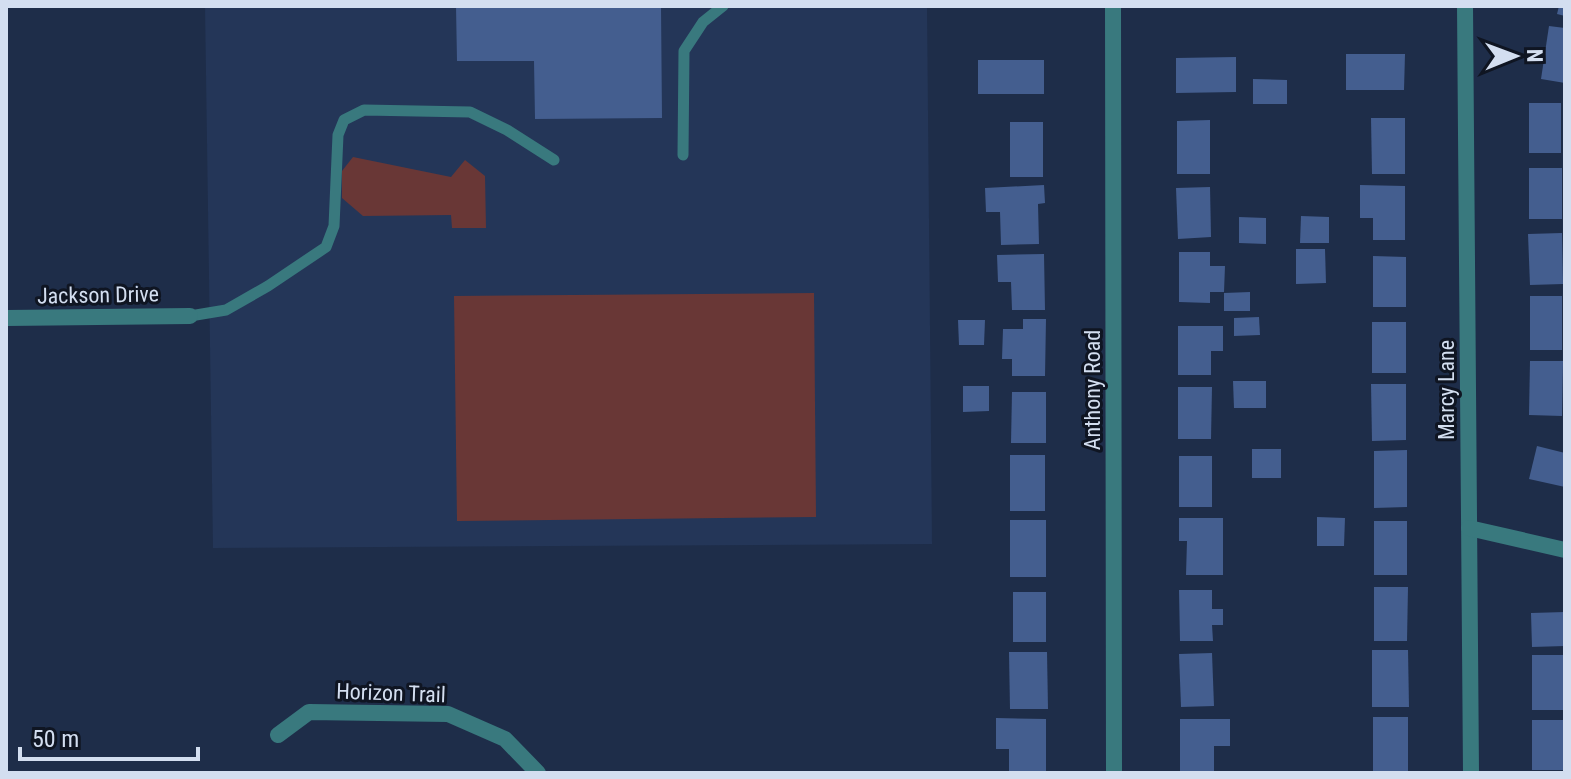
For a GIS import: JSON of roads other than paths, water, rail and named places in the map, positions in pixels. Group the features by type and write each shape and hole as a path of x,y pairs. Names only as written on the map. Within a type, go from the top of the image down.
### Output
{"street":[{"name":"Anthony Road","path":"1113,6 1114,773"},
{"name":"Marcy Lane","path":"1465,6 1471,773"},
{"name":"Jackson Drive","path":"6,318 190,316"},
{"path":"1469,528 1565,550"},
{"name":"Horizon Trail","path":"278,735 309,712 448,714 505,739 538,773"}],"lane":[{"path":"683,155 684,51 703,22 723,6"},
{"path":"190,316 226,310 326,247 334,226 338,135 344,120 364,110 470,112 507,130 554,160"}]}
